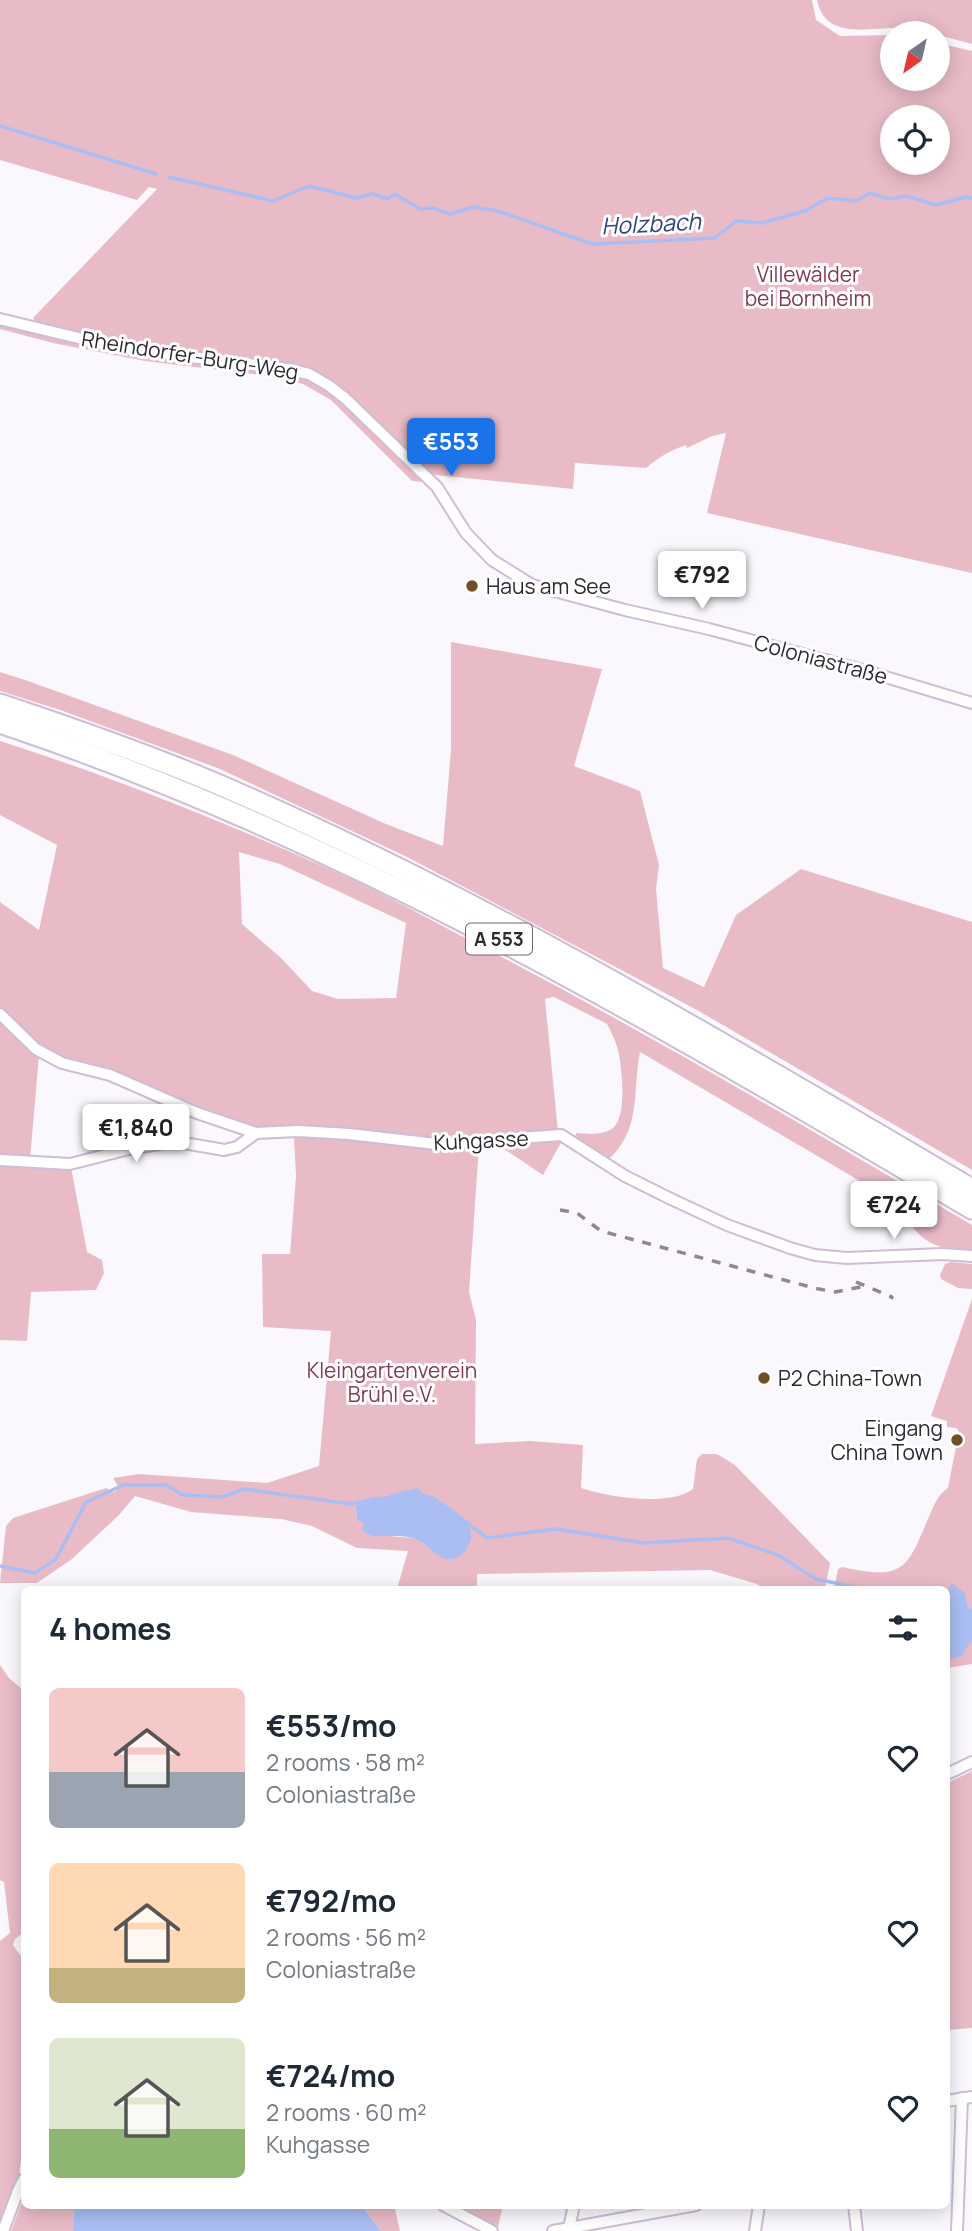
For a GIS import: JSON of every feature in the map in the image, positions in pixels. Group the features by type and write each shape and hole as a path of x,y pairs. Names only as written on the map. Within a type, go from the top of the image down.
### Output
{"highway":[{"name":"A 553","path":"0,704 153,758 228,789 421,880 607,977 972,1189"},
{"name":"A 553","path":"0,723 210,801 402,890 533,956 690,1043 972,1209"}],"street":[{"name":"Rheindorfer-Burg-Weg","path":"0,319 120,348 309,374 345,398 426,477"},
{"name":"Coloniastraße","path":"426,477 438,487 466,533 492,560 533,584 797,652 972,703"},
{"path":"0,1014 36,1049 62,1063 110,1076 197,1113 256,1133"},
{"name":"Kuhgasse","path":"0,1160 70,1164 170,1142 224,1150 237,1147 256,1133 298,1131 354,1134 436,1144 561,1135 625,1176 670,1199 727,1225 790,1248 816,1255 847,1258 942,1254 972,1256"},
{"path":"950,1773 972,1762"},
{"path":"957,2231 967,2098"},
{"path":"3,2231 21,2185"},
{"path":"451,2209 492,2231"},
{"path":"569,2228 572,2209"},
{"path":"553,2231 674,2209"},
{"path":"755,2231 758,2209"},
{"path":"854,2209 857,2231"}],"green space":[{"name":"Villewälder bei Bornheim","path":"0,0 812,0 816,20 840,36 880,35 880,91 950,91 950,46 972,51 972,573 707,513 726,433 712,436 687,448 686,445 675,449 646,468 575,463 573,489 436,475 424,473 354,404 355,399 349,393 305,368 124,343 36,322 33,318 157,189 149,187 137,200 0,160"},
{"path":"817,0 972,0 972,44 950,38 950,21 880,21 880,29 866,30 841,27 830,22 822,13"},
{"path":"0,323 106,350 307,378 325,388 425,482 412,481 331,400 303,384 268,376 145,361 53,343 0,329"},
{"path":"451,642 602,669 574,766 640,791 659,865 656,889 663,968 704,987 736,915 801,869 972,922 972,1170 697,1010 407,857 220,769 63,711 0,691 0,672 233,755 386,824 443,846 451,750"},
{"path":"0,741 177,805 351,879 599,1010 972,1225 972,1252 946,1248 927,1241 913,1227 899,1204 640,1052 631,1123 619,1148 608,1160 575,1138 576,1133 606,1132 618,1121 622,1090 617,1047 607,1024 554,997 545,999 558,1132 437,1141 256,1129 61,1058 36,1045 0,1011 0,902 39,930 57,845 0,815","holes":["239,852 280,864 406,923 396,998 338,999 312,991 281,958 242,924"]},
{"path":"0,1020 39,1055 30,1159 0,1156"},
{"name":"Kleingartenverein Brühl e.V.","path":"294,1137 345,1138 353,1141 356,1137 479,1146 469,1292 476,1320 475,1444 530,1441 583,1445 581,1488 638,1499 669,1498 693,1489 697,1459 702,1454 717,1454 735,1465 830,1563 826,1586 760,1586 710,1570 477,1574 477,1586 398,1586 408,1551 357,1548 312,1526 281,1519 191,1512 135,1496 119,1515 72,1559 37,1583 0,1583 6,1526 13,1518 106,1488 114,1492 119,1488 113,1478 139,1474 267,1483 319,1466 331,1331 263,1327 262,1254 290,1254 296,1176","holes":["358,1514 463,1554 436,1554 419,1540 367,1534 364,1524 356,1517"]},
{"path":"563,1139 543,1175 497,1144"},
{"path":"0,1163 71,1167 87,1252 102,1260 104,1273 96,1290 31,1292 27,1341 0,1340"},
{"path":"945,1264 972,1264 972,1289 958,1288 941,1279"},
{"path":"972,1299 972,1664 950,1668 950,1586 835,1586 838,1569 842,1567 863,1571 891,1571 909,1559 937,1500 948,1488 959,1431 947,1427 947,1421 931,1416"},
{"path":"0,1665 21,1688 21,1934 13,1945 21,1957 21,2161 18,2181 0,2226 0,1941 10,1933 4,1882 0,1880"},
{"path":"972,1771 972,2028 950,2030 950,1782"},
{"path":"21,2205 21,2209 74,2209 73,2231 11,2231"},
{"path":"364,2209 395,2209 400,2231 381,2231"},
{"path":"464,2209 502,2209 498,2227"}],"water":[{"path":"417,1490 456,1512 470,1529 471,1538 460,1556 445,1558 412,1538 373,1536 362,1530 364,1524 357,1520 356,1506 365,1501"},
{"path":"951,1583 965,1593 968,1607 972,1609 972,1642 962,1656 950,1659"},
{"path":"74,2209 364,2209 381,2231 73,2231"}],"waterway":[{"path":"0,126 156,174"},
{"name":"Holzbach","path":"169,177 273,201 309,186 357,198 373,194 387,199 395,194 420,209 432,208 451,214 472,207 498,211 592,244 715,238 736,221 762,223 805,211 828,198 856,201 870,193 889,199 906,196 936,205 965,197 972,198"},
{"path":"0,1566 35,1573 56,1559 86,1502 123,1485 166,1485 183,1495 223,1497 244,1489 351,1504 380,1498"},
{"path":"391,1496 417,1490 420,1492"},
{"path":"431,1497 456,1514"},
{"path":"462,1519 487,1538 556,1529 644,1543 728,1538 778,1555 816,1579 850,1586"}],"railway":[{"path":"560,1210 577,1213 601,1231 814,1288 835,1292 865,1286"},
{"path":"856,1282 892,1297 891,1299"}],"place":[{"name":"Haus am See","path":"472,586"},
{"name":"P2 China-Town","path":"764,1378"},
{"name":"Eingang China Town","path":"957,1440"}]}
